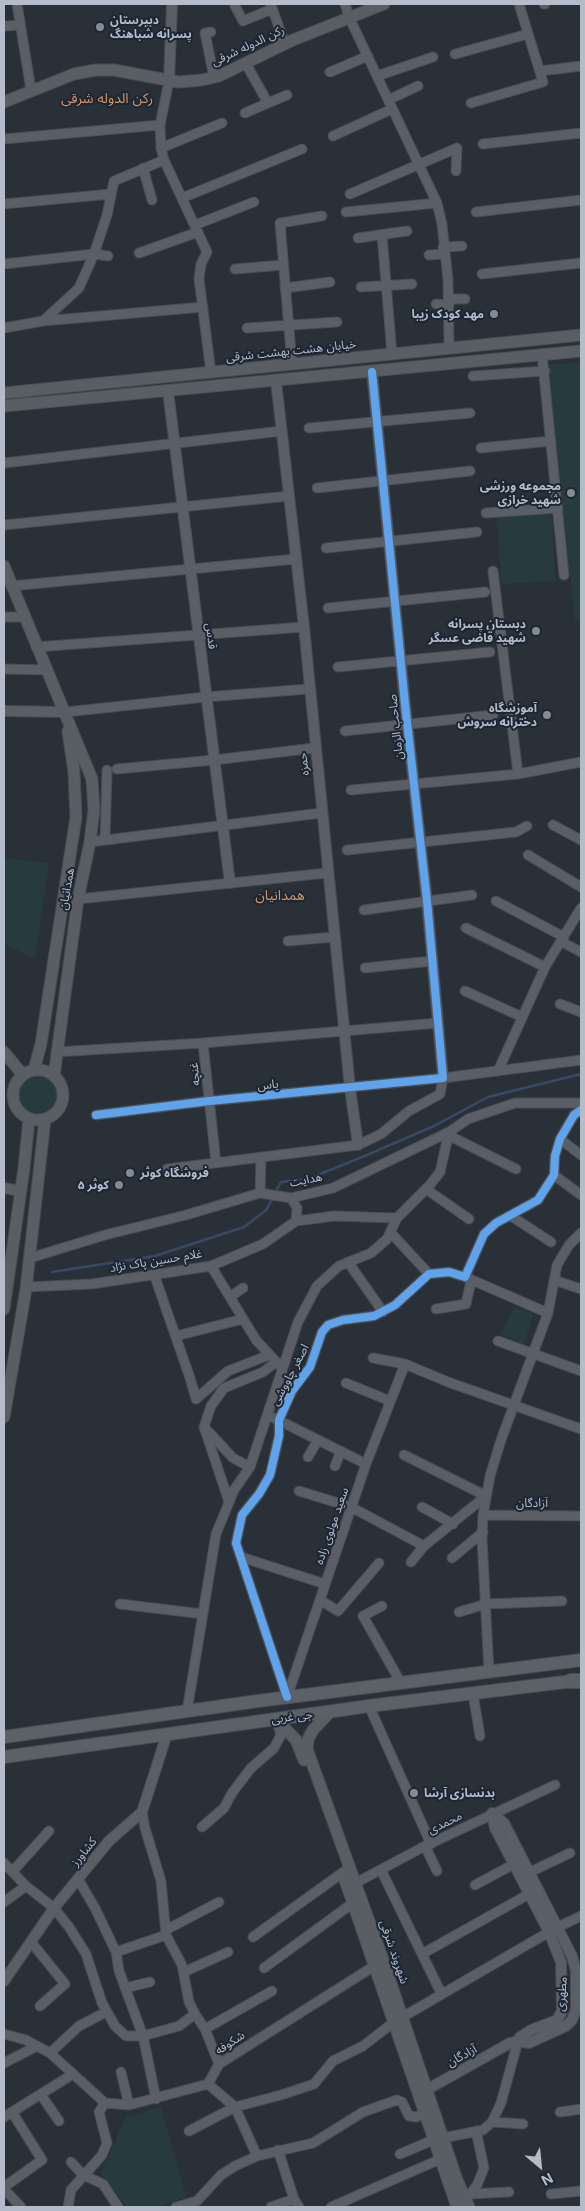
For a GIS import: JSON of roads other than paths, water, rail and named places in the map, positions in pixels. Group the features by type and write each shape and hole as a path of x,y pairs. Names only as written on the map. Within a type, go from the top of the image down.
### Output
{"main road":[{"name":"رکن الدوله شرقی","path":"4,102 74,74 96,70 114,70 178,82 214,78 285,44 384,4"},
{"name":"خیابان هشت بهشت شرقی","path":"4,393 581,336"},
{"path":"4,406 581,351"},
{"path":"342,359 342,375"},
{"name":"همدانیان","path":"4,569 46,670 66,712 92,779 94,810 90,842 78,899 54,1076"},
{"name":"همدانیان","path":"34,1070 41,1044 76,817 74,772 66,712"},
{"path":"6,1059 23,1075"},
{"path":"4,1084 18,1111 29,1119 45,1119 52,1116 62,1104 62,1089 54,1076 48,1072 34,1070 23,1075 13,1089 12,1098"},
{"path":"4,1309 7,1266 21,1191 29,1119"},
{"path":"4,1417 30,1258 45,1119"},
{"name":"جی غربی","path":"6,1735 581,1660"},
{"name":"جی غربی","path":"4,1756 369,1706 578,1681"},
{"name":"شهروند شرقی","path":"330,1712 308,1738 307,1749 356,1901 379,1963 444,2158 464,2203"},
{"name":"شهروند شرقی","path":"276,1719 296,1740 346,1870"}],"street":[{"path":"17,4 31,90"},
{"path":"172,4 168,80 160,125 161,148 164,160 207,252 201,264 199,279 211,373"},
{"path":"345,4 349,17 436,203 442,224 449,302 450,348"},
{"path":"471,103 543,82 518,4"},
{"path":"235,6 243,21 271,6 285,44"},
{"path":"6,26 20,25"},
{"path":"211,32 205,33 214,78"},
{"path":"455,54 528,34"},
{"path":"330,72 368,56"},
{"path":"377,76 433,57"},
{"path":"246,64 268,103"},
{"path":"540,71 581,66"},
{"path":"333,136 418,86"},
{"path":"245,113 286,95"},
{"path":"161,148 222,123"},
{"path":"4,140 160,125"},
{"path":"483,144 581,133"},
{"path":"350,194 457,148 456,172"},
{"path":"182,198 302,149"},
{"path":"43,321 79,288 94,254 114,181 164,160"},
{"path":"143,168 152,200"},
{"path":"4,204 111,194"},
{"path":"476,212 581,200"},
{"path":"139,253 254,202"},
{"path":"346,212 436,203"},
{"path":"292,364 280,223 322,216"},
{"path":"358,238 407,231"},
{"path":"382,235 392,354"},
{"path":"429,255 462,246"},
{"path":"4,264 94,254 108,256"},
{"path":"482,274 581,264"},
{"path":"235,269 283,265"},
{"path":"285,288 330,282"},
{"path":"361,287 412,284"},
{"path":"436,304 465,299"},
{"path":"4,328 43,321 203,307"},
{"path":"247,328 337,322"},
{"path":"542,355 564,575"},
{"path":"472,376 545,371"},
{"name":"صاحب الزمان","path":"372,372 427,901 443,1078"},
{"name":"حمزه","path":"276,381 304,627 308,689 350,1088 358,1145"},
{"name":"قدس","path":"168,391 230,883"},
{"path":"309,428 470,413"},
{"path":"4,463 282,431"},
{"path":"481,448 551,441"},
{"path":"318,488 470,471"},
{"path":"4,525 289,496"},
{"path":"486,513 558,508"},
{"path":"326,548 476,532"},
{"path":"12,586 296,559"},
{"path":"492,571 518,774"},
{"path":"328,608 485,592"},
{"path":"4,617 24,617"},
{"path":"36,646 304,627"},
{"path":"338,667 490,652"},
{"path":"4,669 46,670"},
{"path":"4,710 66,712 206,697 308,689"},
{"path":"345,731 493,715"},
{"path":"118,769 314,748"},
{"path":"351,790 518,774 581,762"},
{"path":"105,840 107,770"},
{"path":"90,842 321,813"},
{"path":"553,825 581,840"},
{"path":"347,850 420,844 516,832 527,826"},
{"path":"528,855 581,887"},
{"path":"78,899 327,873"},
{"path":"364,910 472,895"},
{"path":"496,901 581,952"},
{"path":"498,1071 545,967 581,908"},
{"path":"466,928 545,967"},
{"path":"288,941 334,937"},
{"path":"365,968 432,961"},
{"path":"465,991 522,1017"},
{"path":"560,1004 581,1012"},
{"path":"56,1052 203,1043 438,1023"},
{"name":"غنچه","path":"203,1043 216,1163"},
{"name":"یاس","path":"96,1115 209,1101 443,1078 581,1060"},
{"path":"166,1169 358,1145 382,1134 409,1111 440,1094 443,1078"},
{"name":"هدایت","path":"30,1258 105,1235 186,1215 262,1193 287,1197 333,1188 449,1134 468,1119 515,1104 581,1102"},
{"path":"436,1309 466,1304 468,1279 484,1234 496,1224 538,1200 554,1175 555,1156 560,1139 574,1115 581,1110"},
{"path":"187,1711 216,1534 234,1490 250,1467 267,1414 276,1362 316,1286 339,1266 371,1253 387,1239 397,1218 440,1172 449,1134 516,1169"},
{"path":"560,1139 581,1155"},
{"path":"261,1157 262,1193"},
{"path":"554,1175 581,1194"},
{"path":"4,1188 21,1191"},
{"path":"426,1189 469,1219"},
{"path":"287,1197 297,1208 296,1221"},
{"name":"غلام حسین پاک نژاد","path":"26,1287 92,1284 211,1266 263,1244 296,1221 334,1216 397,1218"},
{"path":"512,1216 551,1242"},
{"path":"391,1232 430,1274 449,1272 548,1313"},
{"path":"489,1672 483,1532 486,1496 495,1458 548,1313 557,1265 569,1244 580,1236"},
{"path":"348,1262 383,1312"},
{"path":"211,1266 256,1340 276,1362"},
{"path":"154,1274 196,1399 228,1371 276,1362"},
{"name":"اصغر چاووشی","path":"286,1697 236,1543 242,1515 259,1494 270,1475 279,1436 279,1420 292,1391 310,1366 322,1332 328,1325 343,1320 374,1316 383,1312 395,1305 430,1274"},
{"path":"554,1280 581,1289"},
{"path":"230,1297 243,1288"},
{"path":"176,1336 243,1319"},
{"path":"498,1341 581,1371"},
{"path":"372,1358 405,1364 448,1382 581,1429"},
{"path":"229,1502 204,1427 211,1406 224,1388 263,1372 276,1362"},
{"name":"سعید مولوی زاده","path":"286,1697 293,1674 312,1628 366,1464 405,1364"},
{"path":"346,1383 390,1401"},
{"path":"267,1414 366,1464"},
{"path":"204,1427 233,1458 250,1467"},
{"path":"308,1457 318,1440"},
{"path":"335,1466 341,1452"},
{"path":"404,1455 486,1496"},
{"path":"298,1491 351,1507 424,1546"},
{"path":"411,1562 424,1546 486,1496"},
{"path":"422,1507 453,1524"},
{"name":"آزادگان","path":"484,1515 581,1516"},
{"path":"452,1558 483,1532"},
{"path":"241,1557 325,1584"},
{"path":"320,1600 338,1611 379,1563"},
{"path":"459,1612 486,1604 562,1601"},
{"path":"120,1604 203,1614"},
{"path":"382,1606 364,1616 401,1683"},
{"path":"473,1694 480,1736"},
{"path":"369,1706 428,1845 437,1871"},
{"path":"202,1827 224,1808 246,1774 274,1748 281,1734 276,1719"},
{"name":"کشاورز","path":"4,1981 54,1908 109,1842 142,1812 167,1734"},
{"name":"محمدی","path":"351,1885 428,1845 555,1785"},
{"path":"142,1812 161,1881 166,1933 184,1972 189,2002 205,2029 219,2064"},
{"name":"مطهری","path":"492,1814 495,1828 529,1894 554,1929"},
{"name":"مطهری","path":"492,1814 504,1823 530,1872 554,1929 561,1962 562,2010 557,2020 531,2030 520,2037 518,2041"},
{"path":"13,1871 49,1831"},
{"path":"530,1872 570,1853"},
{"path":"4,1863 26,1886 54,1908 69,1927 86,1954 106,2012 115,2026 126,2036 143,2036 179,2026 195,2014"},
{"path":"475,1885 514,1864"},
{"path":"254,1937 346,1870"},
{"path":"381,1870 442,1993"},
{"path":"78,1879 95,1908 116,1952 125,1988 143,2036 156,2099"},
{"path":"4,1902 26,1886"},
{"path":"422,1954 529,1894"},
{"path":"264,1968 356,1901"},
{"path":"116,1952 166,1933 219,1902"},
{"path":"189,2131 235,2108 290,2093 314,2084 333,2061 363,2046 398,2020 554,1929 581,1916"},
{"path":"32,1942 65,1984 40,2006"},
{"path":"184,1972 228,1952"},
{"name":"شکوفه","path":"208,2084 219,2064 379,1963"},
{"path":"125,1988 150,1982"},
{"path":"205,2029 272,1991"},
{"path":"50,2053 79,2026 106,2012"},
{"path":"4,2034 26,2040 50,2053 105,2103 129,2105 208,2084 235,2108 257,2156"},
{"path":"400,2154 438,2139 483,2130 492,2122 501,2102 518,2041"},
{"name":"آزادگان","path":"422,2092 510,2043 518,2041"},
{"path":"4,2063 37,2046"},
{"path":"121,2072 129,2105"},
{"path":"4,2117 73,2074"},
{"path":"41,2095 59,2121"},
{"path":"179,2207 197,2201 222,2175 235,2166 257,2156 313,2143 363,2112 397,2100 402,2102 409,2116 416,2117 429,2112"},
{"path":"68,2207 71,2190 102,2155 107,2143 99,2112 105,2103"},
{"path":"560,2112 581,2109"},
{"path":"12,2112 42,2160 4,2188 21,2207"},
{"path":"492,2122 523,2124"},
{"path":"464,2203 484,2168 476,2131"},
{"path":"271,2207 297,2203 278,2150"},
{"path":"331,2207 343,2205 444,2158"},
{"path":"71,2162 83,2175 103,2184 118,2207"},
{"path":"551,2194 581,2191"},
{"path":"464,2203 509,2192"}],"waterway":[{"path":"275,1193 281,1182 308,1179 367,1155 434,1126 488,1097 581,1074"},
{"path":"52,1272 155,1256 244,1227 266,1210 273,1198"}],"place":[{"name":"دبیرستان پسرانه شباهنگ","path":"100,27"},
{"name":"مهد کودک زیبا","path":"494,314"},
{"name":"مجموعه ورزشی شهید خرازی","path":"571,493"},
{"name":"دبستان پسرانه شهید قاضی عسگر","path":"536,631"},
{"name":"آموزشگاه دخترانه سروش","path":"547,715"},
{"name":"فروشگاه کوثر","path":"130,1173"},
{"name":"کوثر ۵","path":"119,1185"},
{"name":"بدنسازی آرشا","path":"414,1793"}],"district":[{"name":"رکن الدوله شرقی","path":"107,99"},
{"name":"همدانیان","path":"280,896"}]}
